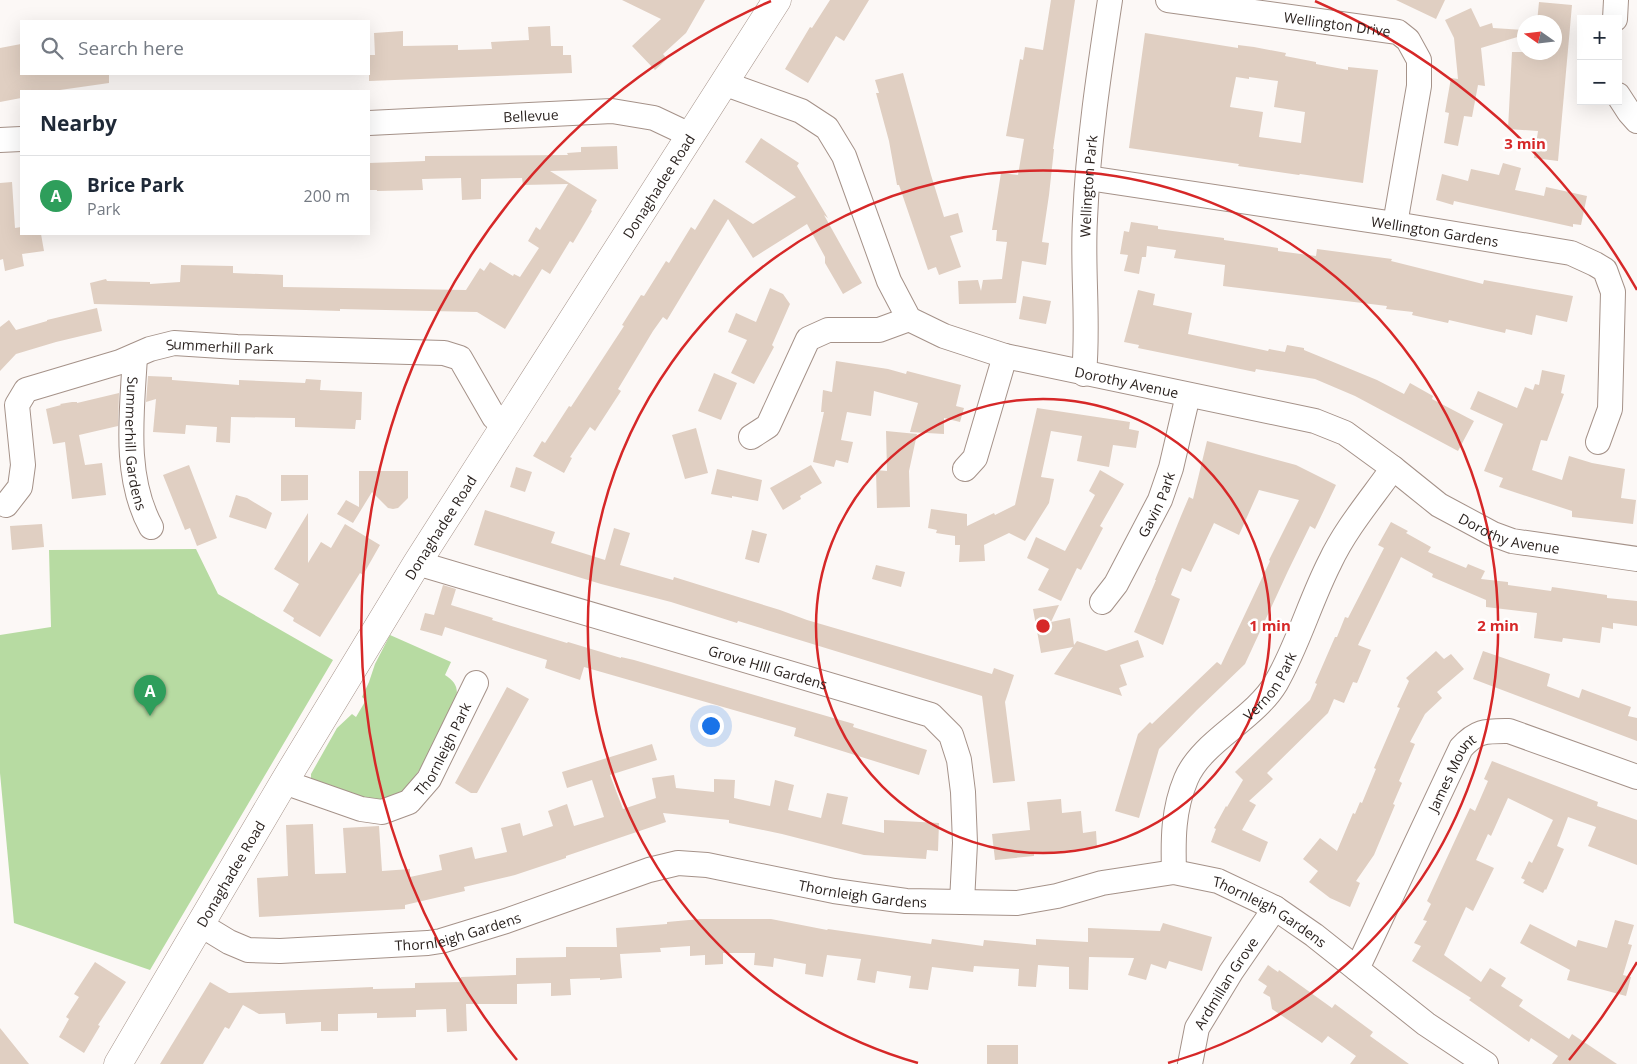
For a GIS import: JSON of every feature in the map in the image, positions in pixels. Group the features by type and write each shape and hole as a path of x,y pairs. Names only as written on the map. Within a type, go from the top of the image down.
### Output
{"main road":[{"name":"Donaghadee Road","path":"118,1064 284,782 417,563 777,0"}],"street":[{"name":"Wellington Park","path":"1084,374 1087,348 1085,220 1098,82 1110,0"},
{"name":"Wellington Drive","path":"1168,0 1398,32 1408,40 1419,60 1419,86 1395,224"},
{"path":"1615,15 1616,0"},
{"path":"723,83 801,111 827,128 844,156 889,281 908,319 879,330 828,330 808,339 768,426 751,437"},
{"path":"1622,101 1637,121"},
{"name":"Bellevue","path":"370,123 612,111 654,118 690,135"},
{"path":"0,140 20,139"},
{"name":"Wellington Gardens","path":"1088,178 1395,224 1572,253 1595,264 1605,270 1613,292 1610,409 1598,442"},
{"name":"Dorothy Avenue","path":"908,319 944,336 1004,356 1315,421 1345,433 1439,505 1493,534 1512,541 1637,559"},
{"name":"Summerhill Park","path":"6,505 20,486 24,465 17,405 26,390 120,362 150,348 174,343 444,353 460,358 494,418 505,427"},
{"name":"Summerhill Gardens","path":"135,356 131,456 142,511 151,527"},
{"path":"965,469 975,458 1004,356"},
{"name":"Gavin Park","path":"1102,602 1116,584 1160,500 1171,468 1188,395"},
{"name":"Vernon Park","path":"1174,872 1173,829 1187,778 1201,757 1255,710 1275,684 1330,560 1393,468"},
{"name":"Grove HIll Gardens","path":"417,563 931,715 951,735 959,760 966,843 962,902"},
{"name":"Thornleigh Park","path":"284,782 360,809 382,812 409,802 429,779 476,683"},
{"name":"James Mount","path":"1357,969 1457,756 1461,748 1471,737 1486,731 1508,731 1637,777"},
{"name":"Thornleigh Gardens","path":"201,925 228,942 248,950 280,952 428,943 441,941 506,921 649,870 678,863 707,865 834,891 906,901 1018,903 1057,896 1102,883 1174,872 1218,881 1275,908 1314,935 1426,1024 1486,1064"},
{"name":"Ardmillan Grove","path":"1190,1064 1197,1028 1230,972 1275,908"}],"green space":[{"path":"196,549 218,594 333,660 150,970 14,923 0,773 0,635 51,627 49,550"},
{"path":"390,635 451,662 445,675 456,687 457,694 455,703 431,751 416,775 401,792 373,804 311,779 311,774 337,728 352,714 356,717 366,700 362,697 375,664"}],"building":[{"path":"622,0 705,0 686,33 663,54 667,59 655,70 632,46 661,19"},
{"path":"830,0 869,0 844,41 836,36 808,83 785,69 810,27 812,28"},
{"path":"1051,0 1075,0 1053,149 1042,242 1049,243 1046,265 1022,261 1016,303 959,304 958,281 978,280 981,291 983,280 1002,279 1007,242 996,241 997,230 992,230 1001,173 1018,175 1024,139 1006,136 1020,59 1023,60 1025,47 1043,50"},
{"path":"1396,0 1445,0 1436,19"},
{"path":"1539,2 1572,5 1558,161 1534,158 1538,131 1508,129 1512,52 1517,52 1517,60 1562,60 1562,15 1538,15"},
{"path":"1471,8 1480,27 1492,23 1493,28 1517,30 1517,37 1481,48 1485,86 1478,85 1472,117 1464,116 1458,146 1444,143 1449,113 1445,112 1451,78 1458,79 1454,38 1445,20"},
{"path":"550,26 551,46 563,46 563,55 571,55 572,73 369,81 370,55 375,55 374,33 403,31 403,46 458,45 458,50 492,49 491,42 529,40 528,27"},
{"path":"1145,33 1238,48 1238,45 1254,47 1286,53 1285,56 1316,62 1316,64 1348,70 1348,67 1378,70 1363,183 1238,166 1239,164 1129,148","holes":["1236,77 1249,79 1249,77 1278,81 1274,107 1305,112 1301,143 1259,137 1263,112 1230,107"]},
{"path":"20,44 20,75 109,75 109,83 60,90 20,90 20,98 0,102 0,48"},
{"path":"903,73 944,217 958,213 963,232 950,236 961,267 939,275 936,267 928,270 899,185 897,185 889,141 876,93 879,93 875,80"},
{"path":"761,138 799,163 797,166 828,218 824,215 862,283 843,294 825,263 825,257 807,224 753,258 728,219 667,320 663,317 653,331 618,389 621,391 595,431 590,427 570,457 572,458 564,473 533,456 542,441 545,443 569,406 571,407 624,326 622,325 641,295 644,296 666,261 669,263 691,227 695,230 714,199 753,224 796,197 745,162"},
{"path":"617,146 618,169 550,171 597,200 573,243 570,241 550,274 542,269 505,329 477,312 340,309 340,311 94,304 90,283 106,279 107,281 150,282 150,284 180,282 181,265 233,266 233,273 283,275 283,287 466,290 480,268 484,271 490,262 513,276 514,274 520,277 539,248 528,241 536,227 540,230 568,184 523,185 522,178 481,179 481,199 462,200 461,178 422,179 423,190 377,191 370,190 370,163 425,161 425,156 568,155 567,153 581,152 581,147"},
{"path":"1503,163 1521,168 1515,190 1544,196 1546,187 1587,196 1581,225 1573,224 1573,227 1454,201 1453,205 1436,200 1442,174 1468,181 1471,169 1499,175"},
{"path":"12,182 15,228 20,227 20,235 41,235 44,251 22,254 24,266 5,271 3,259 0,260 0,183"},
{"path":"1131,222 1158,226 1158,229 1278,248 1278,251 1316,256 1317,249 1392,259 1391,261 1483,284 1484,280 1573,296 1567,322 1536,315 1532,335 1506,329 1505,333 1449,320 1448,323 1412,315 1413,312 1386,309 1387,306 1223,286 1225,265 1174,258 1176,250 1147,246 1146,257 1142,257 1139,274 1124,271 1128,255 1120,254 1124,231 1129,232"},
{"path":"770,288 783,294 790,304 772,345 774,347 754,384 731,373 747,340 728,332 736,313 756,322"},
{"path":"1138,290 1155,294 1153,305 1192,313 1188,334 1268,351 1269,349 1285,352 1287,345 1304,348 1304,350 1377,380 1404,394 1410,383 1433,396 1432,399 1474,421 1458,451 1355,396 1315,379 1256,369 1255,372 1138,348 1139,345 1124,342"},
{"path":"1023,296 1051,301 1046,324 1019,319"},
{"path":"97,308 102,331 16,354 0,371 0,327 9,320 16,330 47,320"},
{"path":"836,361 888,369 906,374 907,371 961,385 956,406 964,408 960,422 944,418 944,434 910,432 918,403 874,391 871,416 847,412 841,440 853,442 848,463 836,460 834,467 813,462 824,412 821,412 823,390 832,392"},
{"path":"1542,370 1565,375 1561,393 1564,394 1547,441 1541,440 1532,470 1562,480 1569,456 1592,463 1625,469 1621,498 1636,500 1633,524 1572,517 1572,511 1499,487 1503,478 1484,471 1503,424 1470,409 1478,391 1517,408 1525,387 1533,390 1535,384 1539,385"},
{"path":"714,373 737,383 721,420 698,411"},
{"path":"148,376 172,377 172,380 239,385 239,380 305,383 306,379 321,380 320,390 362,392 361,420 356,420 355,429 295,427 295,418 231,417 230,443 216,442 217,427 186,425 185,434 153,432 156,399 146,402"},
{"path":"119,393 118,426 79,435 85,465 102,463 106,495 72,499 65,442 53,444 46,409 60,404 77,403"},
{"path":"1037,408 1130,422 1129,429 1139,431 1136,448 1113,445 1109,467 1077,461 1082,436 1051,431 1041,477 1054,479 1049,503 1025,541 1009,533 984,545 985,561 959,562 960,545 955,545 955,536 936,533 937,530 928,528 931,509 967,514 967,526 1015,505"},
{"path":"696,428 708,473 685,479 672,435"},
{"path":"886,431 917,434 909,471 910,507 877,508 876,470 887,471"},
{"path":"1207,441 1296,465 1336,485 1315,529 1310,526 1245,664 1159,749 1139,818 1115,811 1138,734 1150,722 1152,724 1217,662 1221,665 1299,500 1259,490 1239,535 1214,523 1191,572 1182,568 1171,595 1180,599 1163,645 1134,632 1189,497 1193,499"},
{"path":"189,465 217,538 197,546 190,528 185,530 163,475"},
{"path":"811,465 822,483 800,496 801,499 783,510 770,488"},
{"path":"516,467 532,472 525,492 510,487"},
{"path":"717,469 762,480 758,501 711,494"},
{"path":"1100,470 1124,484 1100,526 1103,528 1081,570 1077,568 1061,601 1038,590 1049,569 1027,558 1036,537 1065,551 1095,495 1089,491"},
{"path":"359,471 408,471 408,498 398,508 393,509 388,508 372,492 353,523 337,514 346,500 359,507"},
{"path":"281,475 308,475 308,500 281,501"},
{"path":"236,495 247,498 272,513 266,529 229,517"},
{"path":"485,510 555,532 551,543 605,560 614,528 630,533 620,565 673,580 674,577 807,620 992,674 994,668 1014,675 1005,702 1015,781 993,783 982,696 738,621 737,623 671,602 601,584 474,545"},
{"path":"308,513 308,563 321,542 331,548 345,524 380,545 363,575 360,573 320,637 293,621 294,618 283,611 299,584 274,569"},
{"path":"1391,522 1431,547 1428,552 1466,568 1468,564 1485,571 1481,579 1508,582 1508,585 1551,591 1552,587 1607,595 1607,598 1637,601 1637,626 1613,623 1613,629 1602,627 1600,643 1563,638 1562,642 1534,638 1537,613 1486,607 1486,600 1432,577 1433,574 1401,557 1358,645 1371,650 1357,683 1353,682 1344,703 1334,699 1328,713 1267,773 1273,779 1249,801 1256,805 1242,830 1268,842 1260,862 1211,842 1216,829 1214,828 1243,780 1235,772 1310,700 1317,684 1315,683 1335,637 1337,637 1345,617 1348,618 1384,548 1378,545"},
{"path":"42,524 44,547 12,550 10,526"},
{"path":"752,530 767,534 759,563 745,559"},
{"path":"876,565 905,572 901,587 872,579"},
{"path":"443,585 456,589 451,605 493,618 492,620 854,724 853,727 927,750 919,775 794,736 796,728 584,667 580,680 545,668 547,660 445,627 442,636 420,630 425,613 434,615"},
{"path":"1059,605 1051,622 1070,618 1074,645 1077,641 1106,651 1138,640 1144,657 1120,665 1127,685 1119,688 1122,696 1054,674 1073,647 1041,653 1033,609"},
{"path":"1436,651 1444,659 1451,654 1464,669 1437,692 1442,698 1425,714 1410,742 1415,744 1399,781 1402,783 1393,804 1395,805 1374,855 1356,881 1360,883 1350,907 1330,898 1309,882 1318,871 1303,859 1320,838 1337,851 1353,813 1355,814 1360,802 1362,803 1376,769 1374,768 1400,708 1397,707 1409,681 1406,678"},
{"path":"1483,651 1550,674 1547,686 1579,698 1582,689 1631,707 1628,716 1637,718 1637,741 1473,679"},
{"path":"507,687 529,699 477,793 471,793 455,783"},
{"path":"652,744 657,760 610,775 623,809 656,798 652,778 674,775 676,788 714,792 714,779 735,780 734,798 770,806 775,780 794,785 788,810 821,818 827,793 848,797 842,824 884,833 884,820 939,823 938,851 927,850 926,859 864,855 782,834 729,823 729,820 663,813 666,822 515,875 464,887 465,891 405,905 405,909 259,917 257,878 288,876 286,825 313,824 315,874 346,873 343,828 379,826 382,871 410,869 410,877 442,870 439,855 472,847 475,859 507,852 501,828 520,823 523,836 553,826 548,811 567,804 574,826 604,817 592,780 567,788 562,772"},
{"path":"1492,761 1598,802 1597,806 1637,820 1637,865 1588,846 1596,827 1568,817 1557,846 1564,849 1546,890 1543,893 1523,883 1525,880 1521,878 1529,861 1532,863 1553,820 1508,798 1491,836 1488,834 1476,860 1494,868 1473,911 1466,907 1444,955 1481,982 1490,968 1506,978 1501,986 1523,1000 1519,1006 1569,1039 1572,1034 1617,1064 1552,1064 1558,1056 1531,1038 1529,1042 1469,1000 1471,998 1412,961 1421,946 1414,943 1427,921 1423,920 1431,904 1427,901 1470,808 1475,811 1488,781 1484,779"},
{"path":"1061,799 1062,813 1081,811 1083,833 1096,831 1097,847 995,860 992,834 1030,830 1027,802"},
{"path":"700,919 771,919 827,930 931,944 932,939 983,946 984,940 1036,945 1036,939 1088,942 1088,928 1160,931 1163,923 1212,937 1202,971 1169,961 1166,969 1151,964 1146,980 1128,975 1134,958 1089,957 1088,990 1069,989 1069,967 1038,965 1036,987 1018,986 1019,969 974,966 973,972 932,967 928,990 909,988 911,976 877,971 875,983 857,980 861,959 827,955 823,977 805,974 806,964 774,958 773,967 754,965 755,953 723,953 723,964 705,965 705,955 690,956 690,946 660,948 661,952 620,954 622,978 600,980 600,978 570,979 571,995 551,996 551,983 517,984 517,1004 466,1004 467,1031 447,1032 446,1009 416,1010 416,1017 377,1018 377,1013 338,1014 338,1031 321,1031 321,1022 286,1024 285,1013 259,1014 243,1005 229,1029 225,1027 203,1064 160,1064 210,982 229,993 373,987 373,989 415,988 415,983 461,982 461,977 516,975 516,958 566,957 566,947 617,947 616,928"},
{"path":"1615,920 1634,925 1628,944 1632,945 1623,975 1631,977 1626,996 1567,980 1570,970 1520,943 1530,924 1576,947 1578,940 1607,948"},
{"path":"95,962 126,982 98,1025 100,1026 84,1053 59,1037 69,1019 66,1017 79,997 74,994"},
{"path":"1268,965 1278,972 1279,970 1332,1008 1335,1004 1373,1032 1370,1036 1409,1064 1350,1064 1356,1056 1328,1036 1322,1043 1272,1009 1270,997 1263,993 1267,986 1258,980"},
{"path":"0,1028 29,1064 0,1064"},
{"path":"987,1045 1018,1045 1018,1064 987,1064"}],"place":[{"name":"Brice Park","path":"150,716"}]}
